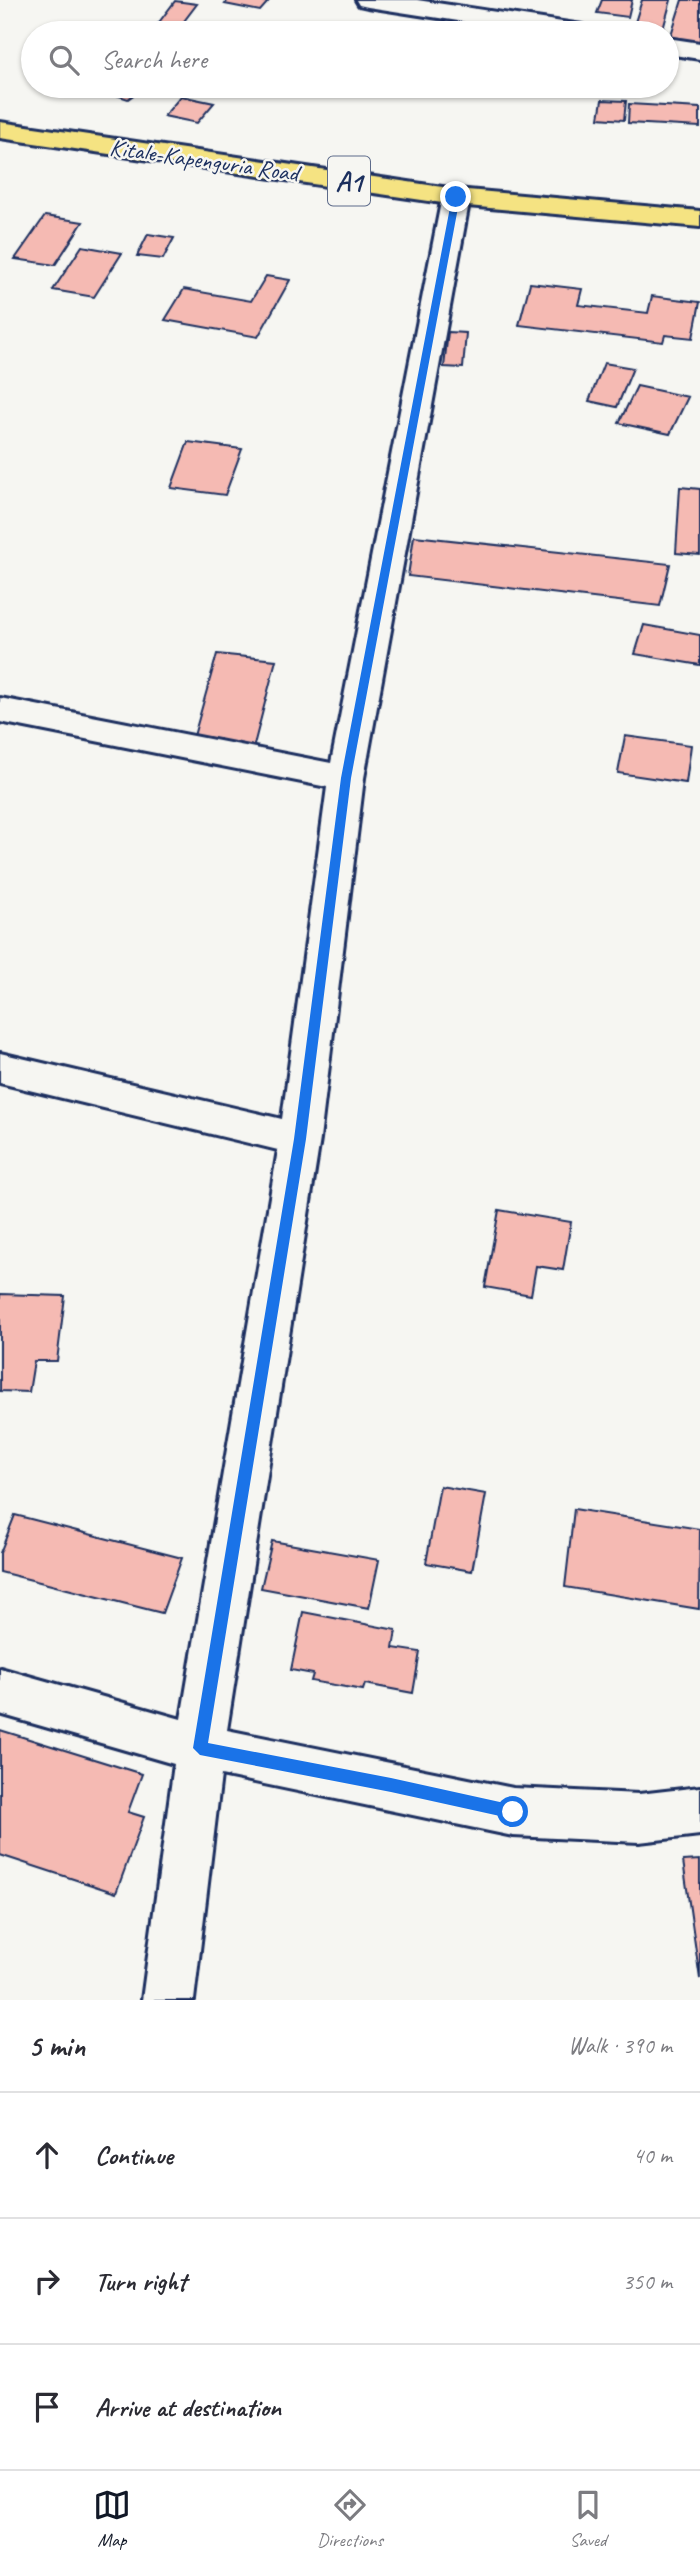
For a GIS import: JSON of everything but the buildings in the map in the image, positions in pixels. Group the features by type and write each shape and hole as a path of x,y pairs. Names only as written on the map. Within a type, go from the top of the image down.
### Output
{"highway":[{"name":"Kitale-Kapenguria Road","path":"0,130 456,197 700,219"}],"street":[{"path":"368,0 405,3 511,21"},
{"path":"679,48 700,51"},
{"path":"168,2000 200,1748 300,1139 346,778 456,197"},
{"path":"0,710 346,778"},
{"path":"0,1068 300,1139"},
{"path":"0,1691 200,1748 513,1812 639,1818 700,1811"}],"route":[{"path":"456,197 346,778 300,1139 200,1748 513,1812"}]}
